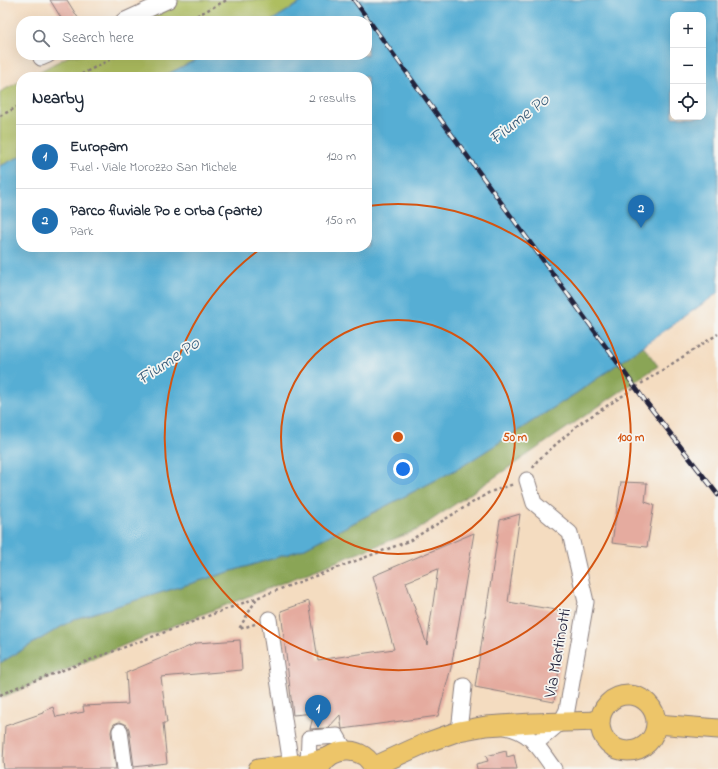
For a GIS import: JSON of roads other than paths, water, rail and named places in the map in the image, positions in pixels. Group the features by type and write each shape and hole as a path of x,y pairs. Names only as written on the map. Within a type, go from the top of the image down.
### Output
{"main road":[{"path":"630,694 641,697 648,702 653,708 657,724 651,739 639,749 631,751 615,748 608,743 602,733 600,721 603,710 611,700 618,696 630,694"},
{"path":"258,769 318,761 354,751 362,754 374,768 428,742 459,731 486,726 600,721"},
{"path":"657,724 718,729"}],"street":[{"path":"134,16 169,0"},
{"name":"Via Martinotti","path":"527,480 534,503 570,533 586,602 567,710 561,722 535,744"},
{"path":"268,619 318,761"},
{"path":"459,731 464,686"},
{"path":"500,726 516,729 528,736 554,769"},
{"path":"120,730 125,769"}],"water":[{"name":"Fiume Po","path":"305,0 718,0 718,293 578,392 461,467 301,550 74,619 0,663 0,166 16,158 16,252 372,252 372,72 172,72 195,60 372,60 372,16 279,16"}],"railway":[{"path":"354,0 366,16"},
{"path":"372,25 646,402 718,495"}],"place":[{"name":"Parco fluviale Po e Orba (parte)","path":"641,228"},
{"name":"Europam","path":"318,728"}]}
